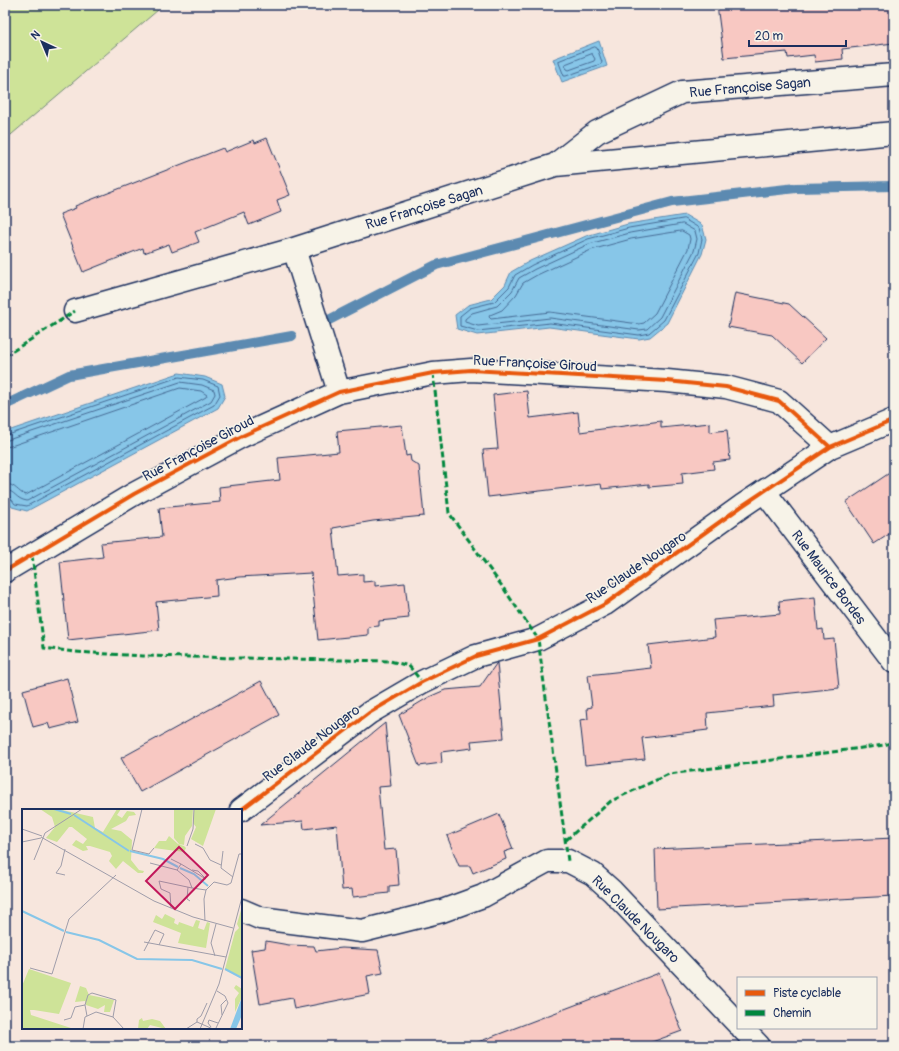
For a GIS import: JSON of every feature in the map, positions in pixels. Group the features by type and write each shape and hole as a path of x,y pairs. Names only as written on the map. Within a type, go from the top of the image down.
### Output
{"street":[{"name":"Rue Françoise Sagan","path":"555,165 597,132 682,92 894,75"},
{"name":"Rue Françoise Sagan","path":"75,311 294,249 555,165 894,133"},
{"path":"294,249 339,392"},
{"name":"Rue Françoise Giroud","path":"5,571 134,494 242,436 339,392 433,373 471,370 667,380 726,388 779,401 830,447"},
{"path":"830,447 894,420"},
{"name":"Rue Claude Nougaro","path":"242,809 369,713 422,682 476,656 538,639 605,604 764,491 830,447"},
{"name":"Rue Maurice Bordes","path":"764,491 894,662"},
{"name":"Rue Claude Nougaro","path":"242,910 260,918 362,931 442,911 483,896 546,861 568,861 593,874 612,891 737,1023"},
{"path":"743,1029 759,1046"}],"green space":[{"path":"5,5 156,5 158,10 5,140"}],"water":[{"path":"599,41 607,66 562,82 553,59"},
{"path":"685,215 702,225 706,239 702,254 667,323 650,337 639,339 549,327 477,335 457,329 455,315 468,305 491,299 505,285 511,272 530,261 586,236 628,224"},
{"path":"179,373 205,377 222,384 225,396 218,408 27,511 12,507 5,497 5,432"}],"building":[{"path":"717,5 894,5 894,43 842,49 843,59 815,62 814,55 788,58 787,52 724,58"},
{"path":"267,138 290,195 277,200 281,212 249,225 244,212 195,232 199,242 172,252 169,244 144,253 143,248 83,272 60,214 76,208 75,206 223,148 225,152 254,140 255,143"},
{"path":"735,293 789,304 826,338 802,363 772,335 728,327"},
{"path":"527,391 530,418 578,412 580,432 661,421 661,428 710,423 710,432 727,430 730,460 713,462 714,469 682,473 683,484 649,487 649,484 602,489 601,484 488,497 483,450 498,449 493,395"},
{"path":"402,425 406,456 410,455 411,461 419,466 424,516 373,521 333,528 338,576 363,574 363,582 375,581 375,586 405,583 409,618 379,621 379,626 368,627 368,635 318,640 311,573 239,577 216,580 217,596 156,602 159,630 68,640 60,562 103,557 101,543 162,537 159,508 220,502 219,487 280,480 278,458 339,452 337,431"},
{"path":"894,470 894,531 874,544 846,502"},
{"path":"815,597 818,630 823,629 824,640 834,639 839,688 773,695 774,706 707,713 708,730 642,738 645,759 585,765 580,720 588,719 587,708 592,707 588,675 651,668 648,645 715,637 713,620 780,614 779,601"},
{"path":"497,663 504,738 471,741 472,748 441,752 442,763 419,766 399,715 429,697 445,690 480,687"},
{"path":"67,678 78,722 50,729 48,723 33,727 23,690"},
{"path":"261,681 279,715 140,792 121,758"},
{"path":"385,723 391,786 378,787 384,850 396,849 399,885 389,886 389,893 353,897 352,889 342,890 337,825 304,829 303,821 260,825"},
{"path":"499,814 513,849 504,852 506,859 473,873 470,866 459,866 447,836"},
{"path":"894,838 894,896 657,909 655,849"},
{"path":"266,941 289,945 314,946 316,951 342,948 378,950 383,973 367,976 370,994 294,1009 292,998 260,1004 251,950 265,948"},
{"path":"659,973 682,1031 641,1046 473,1046 473,1044"}],"waterway":[{"path":"323,323 436,265 672,202 796,188 894,186"},
{"path":"5,405 69,375 292,336"}],"marked path":[{"path":"5,356 75,311"},
{"path":"433,373 449,513 538,639 568,861"},
{"path":"32,555 44,648 75,652 143,656 390,661 409,666 422,682"},
{"path":"566,840 611,801 669,774 884,745 894,742"}],"cycle path":[{"path":"5,571 134,494 242,436 339,392 433,373 471,370 667,381 726,387 779,401 830,447 894,420"},
{"path":"242,809 369,713 422,682 476,656 538,639 605,604 742,506 830,447"}]}
